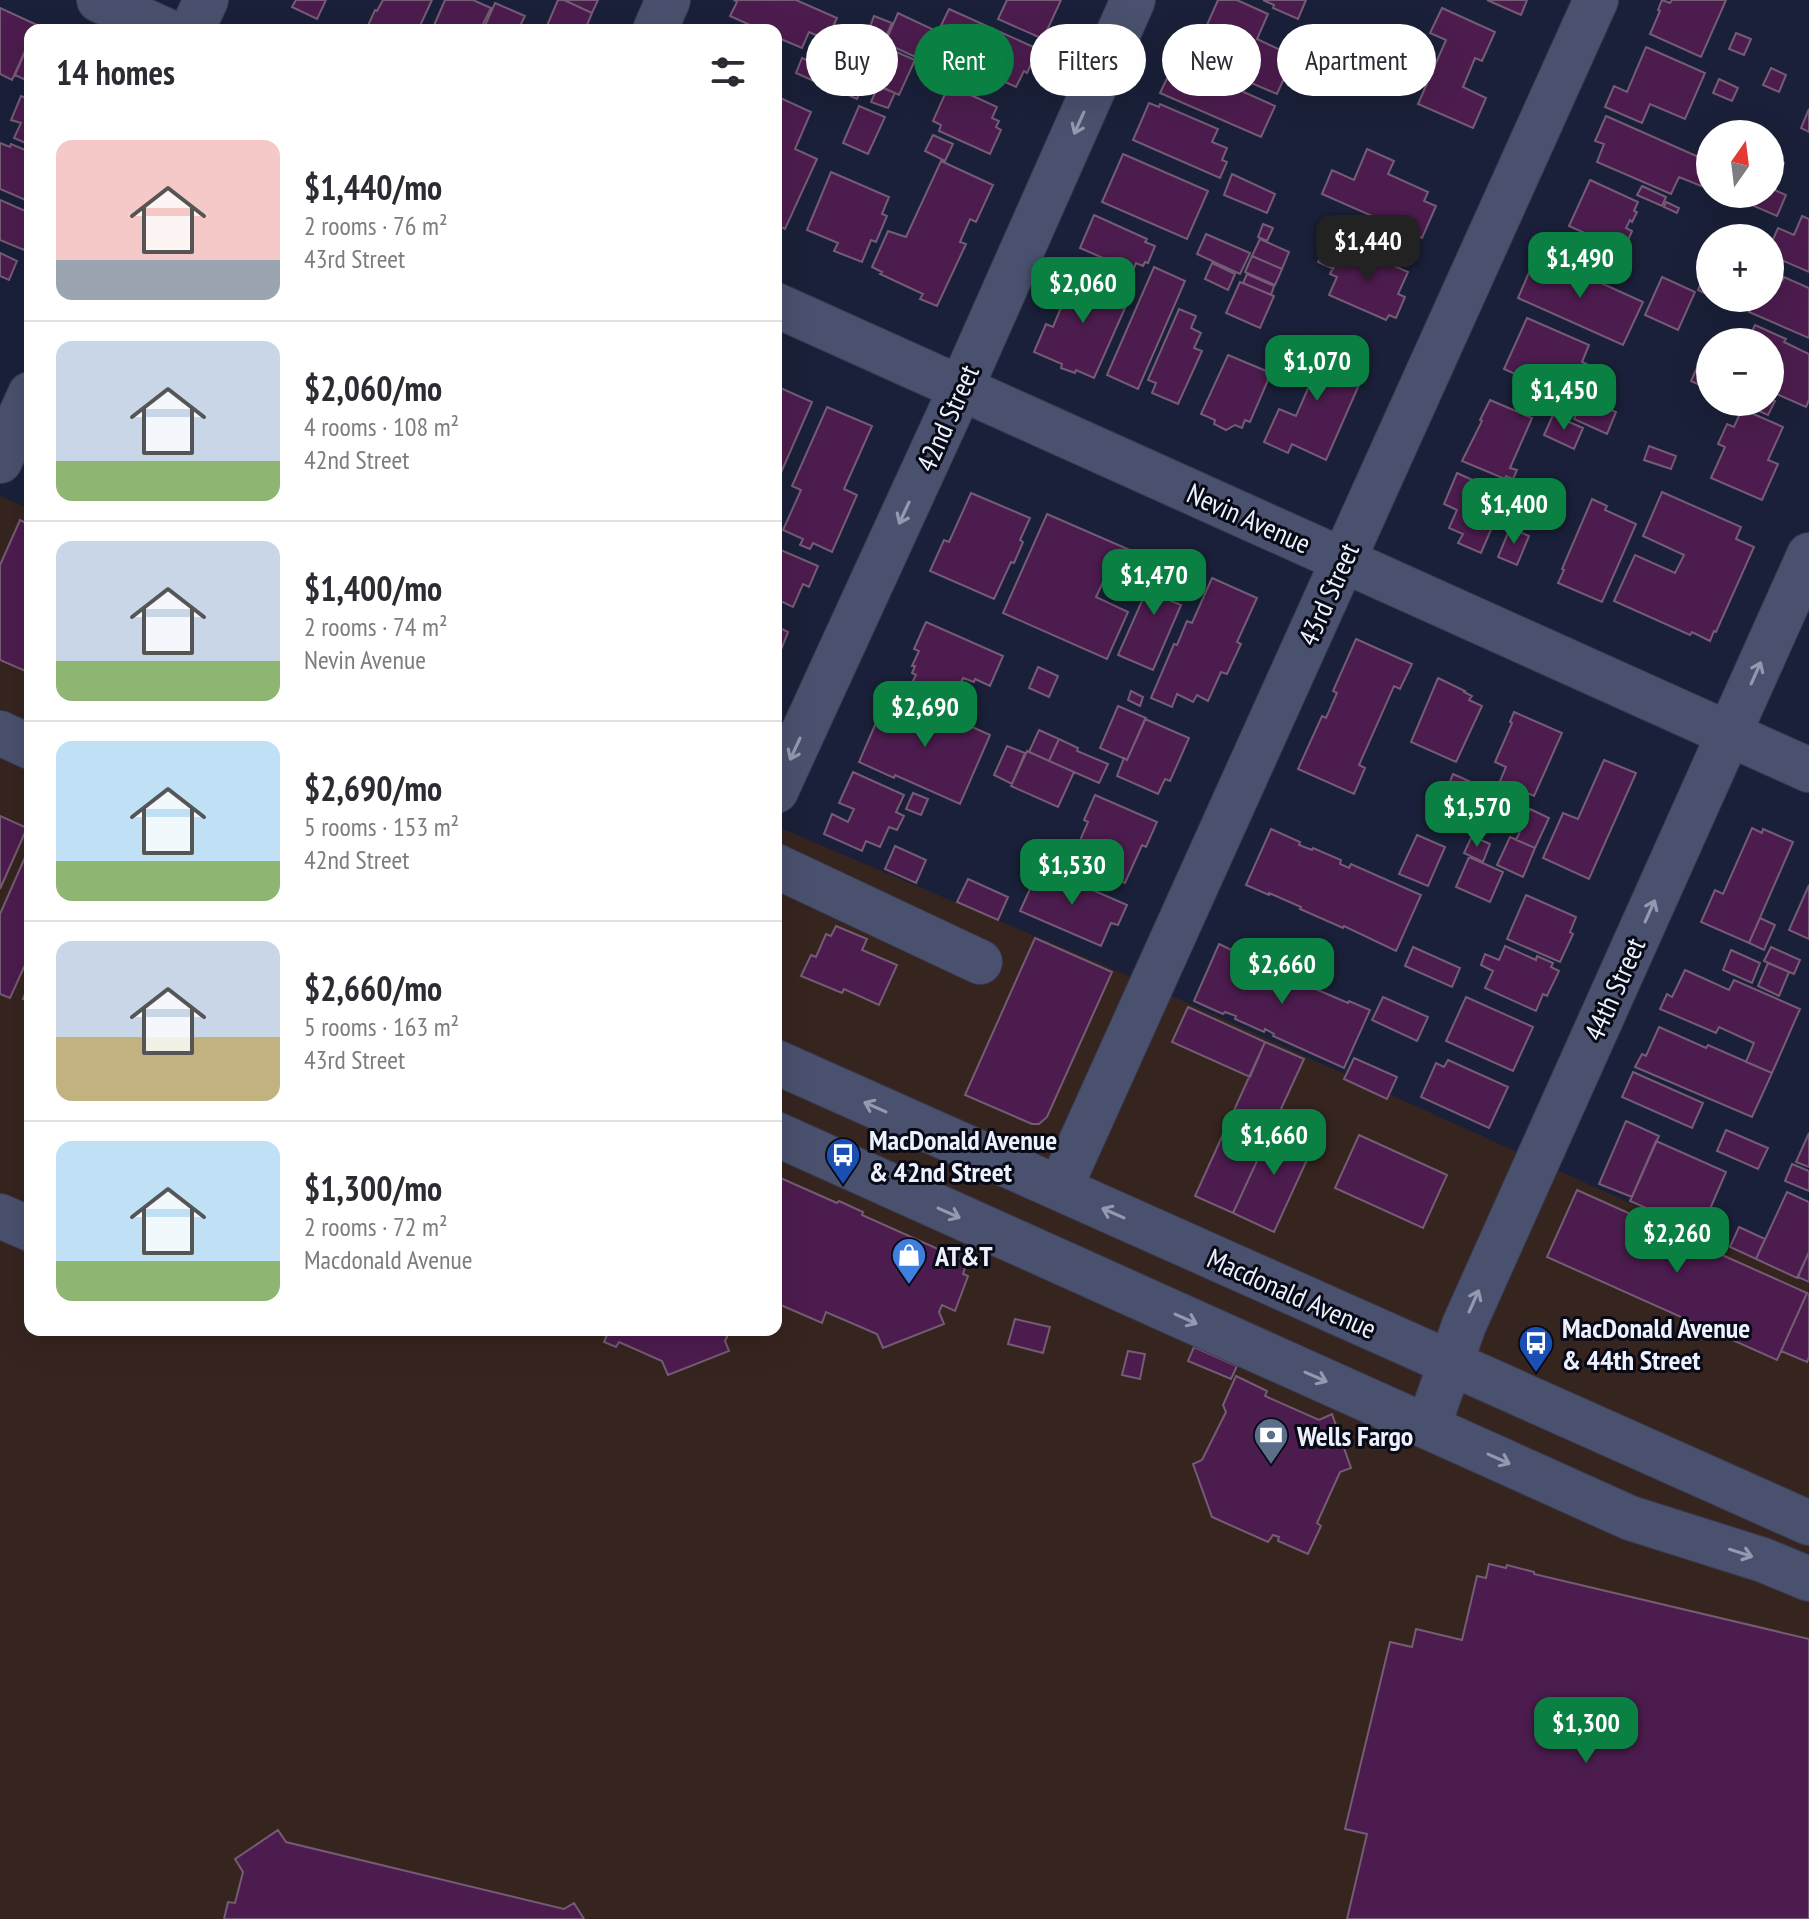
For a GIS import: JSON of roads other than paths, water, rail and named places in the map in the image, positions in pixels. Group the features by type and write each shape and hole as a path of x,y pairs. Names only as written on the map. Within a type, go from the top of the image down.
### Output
{"street":[{"path":"99,0 152,24"},
{"path":"195,24 206,0"},
{"path":"658,24 668,0"},
{"name":"42nd Street","path":"782,778 961,388 1133,0"},
{"name":"43rd Street","path":"1060,1188 1596,0"},
{"name":"Nevin Avenue","path":"782,308 1809,770"},
{"path":"1,456 24,407"},
{"name":"44th Street","path":"1428,1427 1469,1313 1809,555"},
{"path":"0,733 24,744"},
{"path":"782,869 980,962"},
{"name":"Macdonald Avenue","path":"782,1065 1809,1523"},
{"path":"782,1137 1630,1518 1763,1560 1809,1579"},
{"path":"0,1216 24,1226"}],"place":[{"name":"MacDonald Avenue & 42nd Street","path":"843,1186"},
{"name":"AT&T","path":"909,1286"},
{"name":"MacDonald Avenue & 44th Street","path":"1536,1374"},
{"name":"Wells Fargo","path":"1271,1466"}]}
